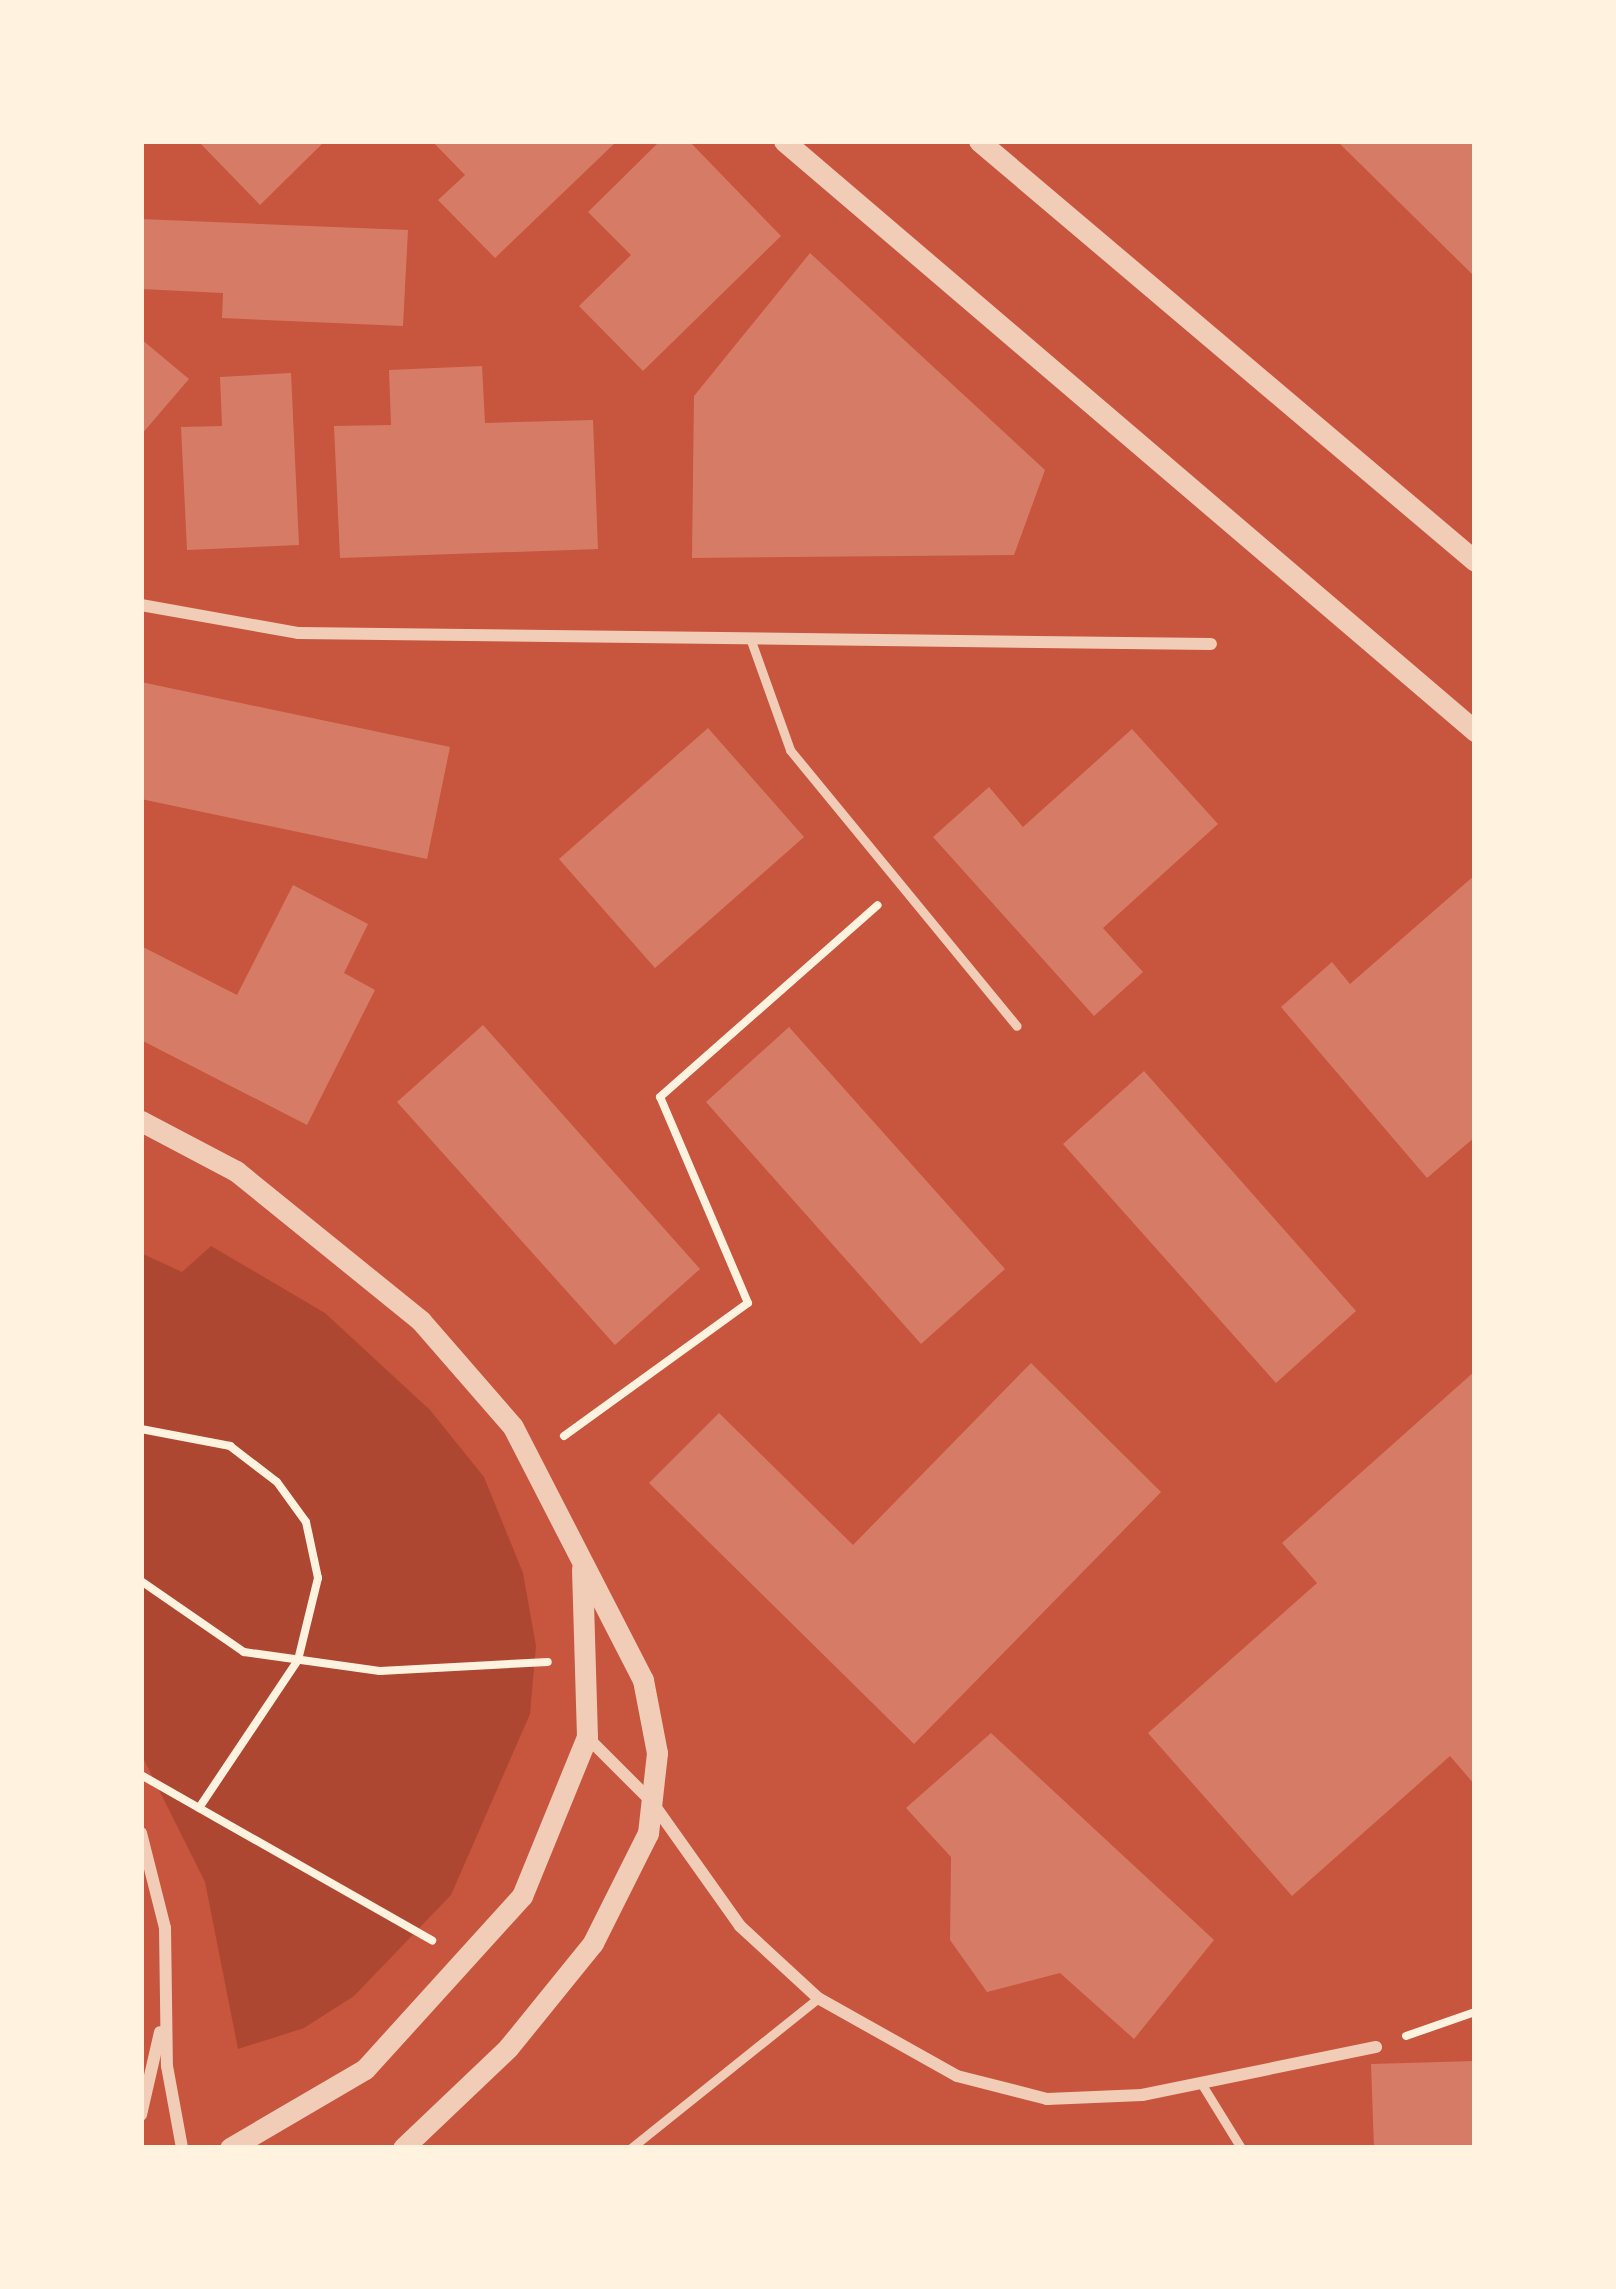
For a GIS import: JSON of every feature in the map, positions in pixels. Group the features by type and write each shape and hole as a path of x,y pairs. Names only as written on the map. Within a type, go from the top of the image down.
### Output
{"street":[{"path":"784,141 1475,731"},
{"path":"979,141 1475,560"},
{"path":"141,604 298,633 1211,644"},
{"path":"141,1121 236,1171 341,1250 422,1321 532,1459 643,1680 657,1753 648,1833 593,1942 508,2048 404,2148"},
{"path":"230,2148 365,2068 470,1962 522,1896 586,1737 591,1660 583,1571 556,1501"},
{"path":"586,1737 652,1802 740,1925 818,1997 957,2076 1047,2099 1202,2083 1376,2047"},
{"path":"141,1833 168,1977 182,2148"},
{"path":"141,2115 168,1977"}],"lane":[{"path":"750,638 790,750 1017,1026"},
{"path":"631,2148 818,1997"},
{"path":"1202,2083 1241,2148"}],"path":[{"path":"532,1459 748,1303 660,1097 902,885"},
{"path":"141,1429 230,1446 306,1522 318,1577 298,1660 199,1808"},
{"path":"141,1581 244,1652 380,1671 591,1660"},
{"path":"141,1775 470,1962"},
{"path":"1376,2047 1475,2012"}],"shaded area":[{"path":"211,1246 325,1313 430,1410 484,1477 523,1573 536,1646 530,1714 451,1895 354,1996 304,2028 238,2049 205,1882 141,1754 141,1253 182,1272"}],"building":[{"path":"198,141 325,141 260,205"},
{"path":"432,141 617,141 495,258 438,200 465,175"},
{"path":"660,141 689,141 781,236 643,371 579,306 631,255 588,212"},
{"path":"1337,141 1475,141 1475,277"},
{"path":"141,219 408,230 403,326 222,318 223,293 141,289"},
{"path":"810,253 1045,470 1014,555 692,558 694,396"},
{"path":"141,339 189,379 141,435"},
{"path":"482,366 485,423 593,420 598,549 340,558 334,426 391,425 389,370"},
{"path":"291,373 299,545 187,550 181,427 222,426 220,377"},
{"path":"141,682 450,747 427,859 141,799"},
{"path":"708,728 804,837 655,968 559,859"},
{"path":"1132,729 1218,824 1103,928 1143,972 1094,1016 933,837 989,787 1023,827"},
{"path":"1475,875 1475,1137 1427,1178 1281,1007 1332,962 1350,984"},
{"path":"293,885 368,924 344,973 375,990 307,1125 141,1040 141,946 237,995"},
{"path":"483,1025 700,1269 615,1345 397,1102"},
{"path":"789,1027 1005,1269 921,1344 706,1102"},
{"path":"1144,1071 1356,1311 1276,1383 1063,1144"},
{"path":"1031,1363 1161,1492 914,1744 649,1483 719,1413 853,1545"},
{"path":"1475,1371 1475,1785 1450,1756 1292,1896 1148,1733 1317,1583 1282,1543"},
{"path":"991,1733 1214,1940 1134,2039 1060,1973 987,1992 950,1940 951,1857 906,1808"},
{"path":"1475,2061 1475,2148 1374,2148 1371,2064"}]}
